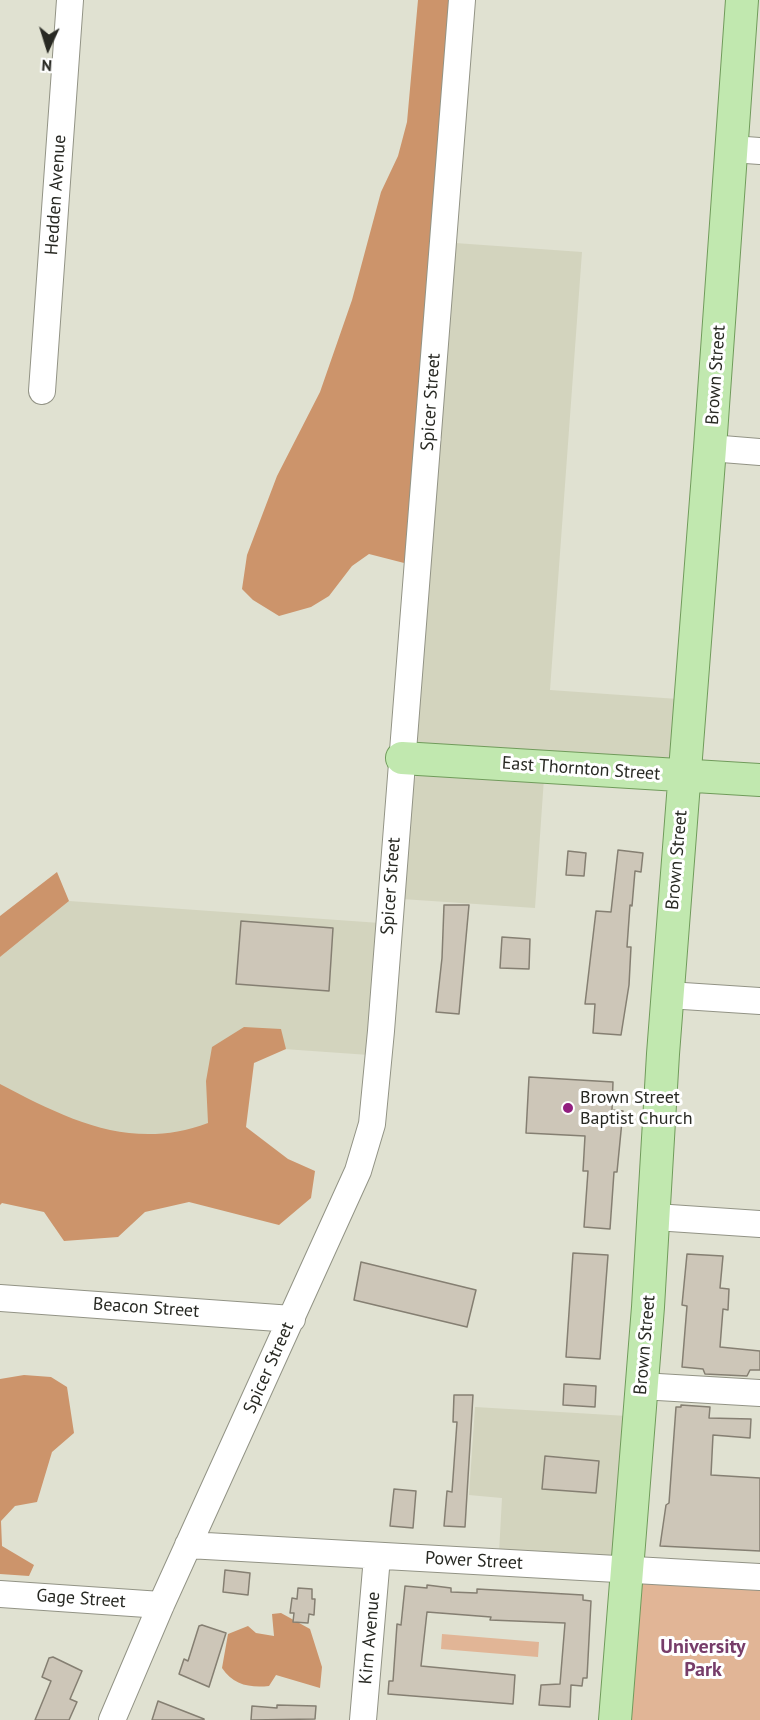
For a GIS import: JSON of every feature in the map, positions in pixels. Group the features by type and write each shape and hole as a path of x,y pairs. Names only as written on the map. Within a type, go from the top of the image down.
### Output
{"main road":[{"name":"Brown Street","path":"615,1720 710,448 746,150 742,0"},
{"name":"East Thornton Street","path":"402,758 760,780"}],"street":[{"name":"Hedden Avenue","path":"42,391 70,0"},
{"name":"Spicer Street","path":"112,1720 161,1605 358,1171 369,1141 381,1031 462,0"},
{"path":"710,448 760,452"},
{"path":"668,995 760,1001"},
{"path":"654,1217 760,1224"},
{"name":"Beacon Street","path":"0,1298 292,1318"},
{"path":"641,1386 760,1393"},
{"name":"Power Street","path":"189,1545 760,1577"},
{"name":"Kirn Avenue","path":"363,1720 377,1557"},
{"name":"Gage Street","path":"0,1594 161,1605"}],"shaded area":[{"path":"418,0 452,0 408,564 369,554 352,566 329,596 311,607 279,616 253,600 242,589 247,555 277,476 320,392 352,300 381,192 398,156 407,122"},
{"path":"455,243 582,252 550,690 678,699 673,760 417,744"},
{"path":"417,773 544,778 535,908 402,899 413,784"},
{"path":"57,872 69,901 0,957 0,916"},
{"path":"69,901 380,923 369,1055 227,1045 219,1154 0,1140 0,957"},
{"path":"244,1027 281,1029 286,1049 254,1063 246,1127 288,1159 315,1171 311,1198 279,1225 189,1202 145,1212 118,1237 64,1241 44,1212 2,1203 0,1205 0,1084 50,1109 100,1128 126,1133 152,1134 180,1131 208,1123 206,1081 212,1047"},
{"path":"24,1375 51,1377 67,1387 74,1433 52,1452 37,1502 15,1506 1,1521 2,1546 34,1565 29,1576 0,1574 0,1379"},
{"path":"475,1407 627,1416 617,1549 612,1559 499,1553 502,1498 469,1495"},
{"path":"641,1584 760,1589 760,1720 628,1720"},
{"path":"281,1613 310,1629 322,1667 320,1688 276,1675 269,1686 249,1686 231,1678 222,1668 228,1634 248,1626 256,1633 274,1636 272,1614"},
{"path":"442,1634 539,1642 538,1657 441,1649"}],"building":[{"path":"618,850 643,853 641,872 635,871 632,906 630,905 627,947 631,947 629,985 621,1035 593,1033 595,1004 585,1004 596,911 611,912"},
{"path":"568,851 586,853 584,876 566,875"},
{"path":"444,905 469,905 459,1014 436,1012 442,958"},
{"path":"241,921 333,928 329,991 236,984"},
{"path":"502,937 530,939 529,969 500,968"},
{"path":"529,1077 613,1082 612,1110 623,1111 617,1172 614,1172 610,1229 584,1227 588,1171 583,1171 585,1136 526,1133"},
{"path":"573,1253 608,1255 600,1359 566,1357"},
{"path":"687,1254 723,1256 720,1288 729,1289 728,1310 723,1309 720,1347 760,1351 760,1370 750,1370 747,1376 705,1374 703,1369 682,1367 687,1306 682,1305"},
{"path":"361,1262 476,1290 467,1327 354,1300"},
{"path":"564,1384 596,1386 595,1407 563,1405"},
{"path":"454,1395 473,1395 465,1527 444,1526 447,1491 452,1492 457,1422 453,1422"},
{"path":"681,1405 710,1407 709,1418 751,1419 750,1438 713,1435 711,1475 760,1478 760,1551 660,1546 666,1505 669,1503 676,1407 681,1407"},
{"path":"545,1456 599,1461 596,1493 542,1489"},
{"path":"394,1489 416,1491 413,1528 390,1526"},
{"path":"225,1570 250,1573 248,1595 223,1592"},
{"path":"427,1585 451,1588 451,1592 477,1593 477,1589 583,1595 583,1600 591,1601 587,1678 583,1678 582,1686 571,1685 570,1707 539,1705 541,1685 560,1684 565,1623 490,1620 491,1617 427,1612 421,1666 515,1675 513,1704 388,1694 389,1681 393,1681 397,1624 401,1625 405,1586 427,1588"},
{"path":"298,1588 312,1589 312,1599 315,1599 314,1615 309,1614 308,1623 293,1622 294,1613 290,1613 292,1598 297,1599"},
{"path":"199,1626 226,1633 209,1687 179,1674 184,1659 188,1661"},
{"path":"53,1657 82,1671 70,1699 77,1702 69,1720 35,1720 51,1681 42,1677 49,1658"},
{"path":"158,1701 204,1719 204,1720 152,1720"},
{"path":"277,1705 316,1706 315,1719 251,1720 252,1706 277,1708"}],"place":[{"name":"Brown Street Baptist Church","path":"568,1108"}],"district":[{"name":"University Park","path":"703,1658"}]}
